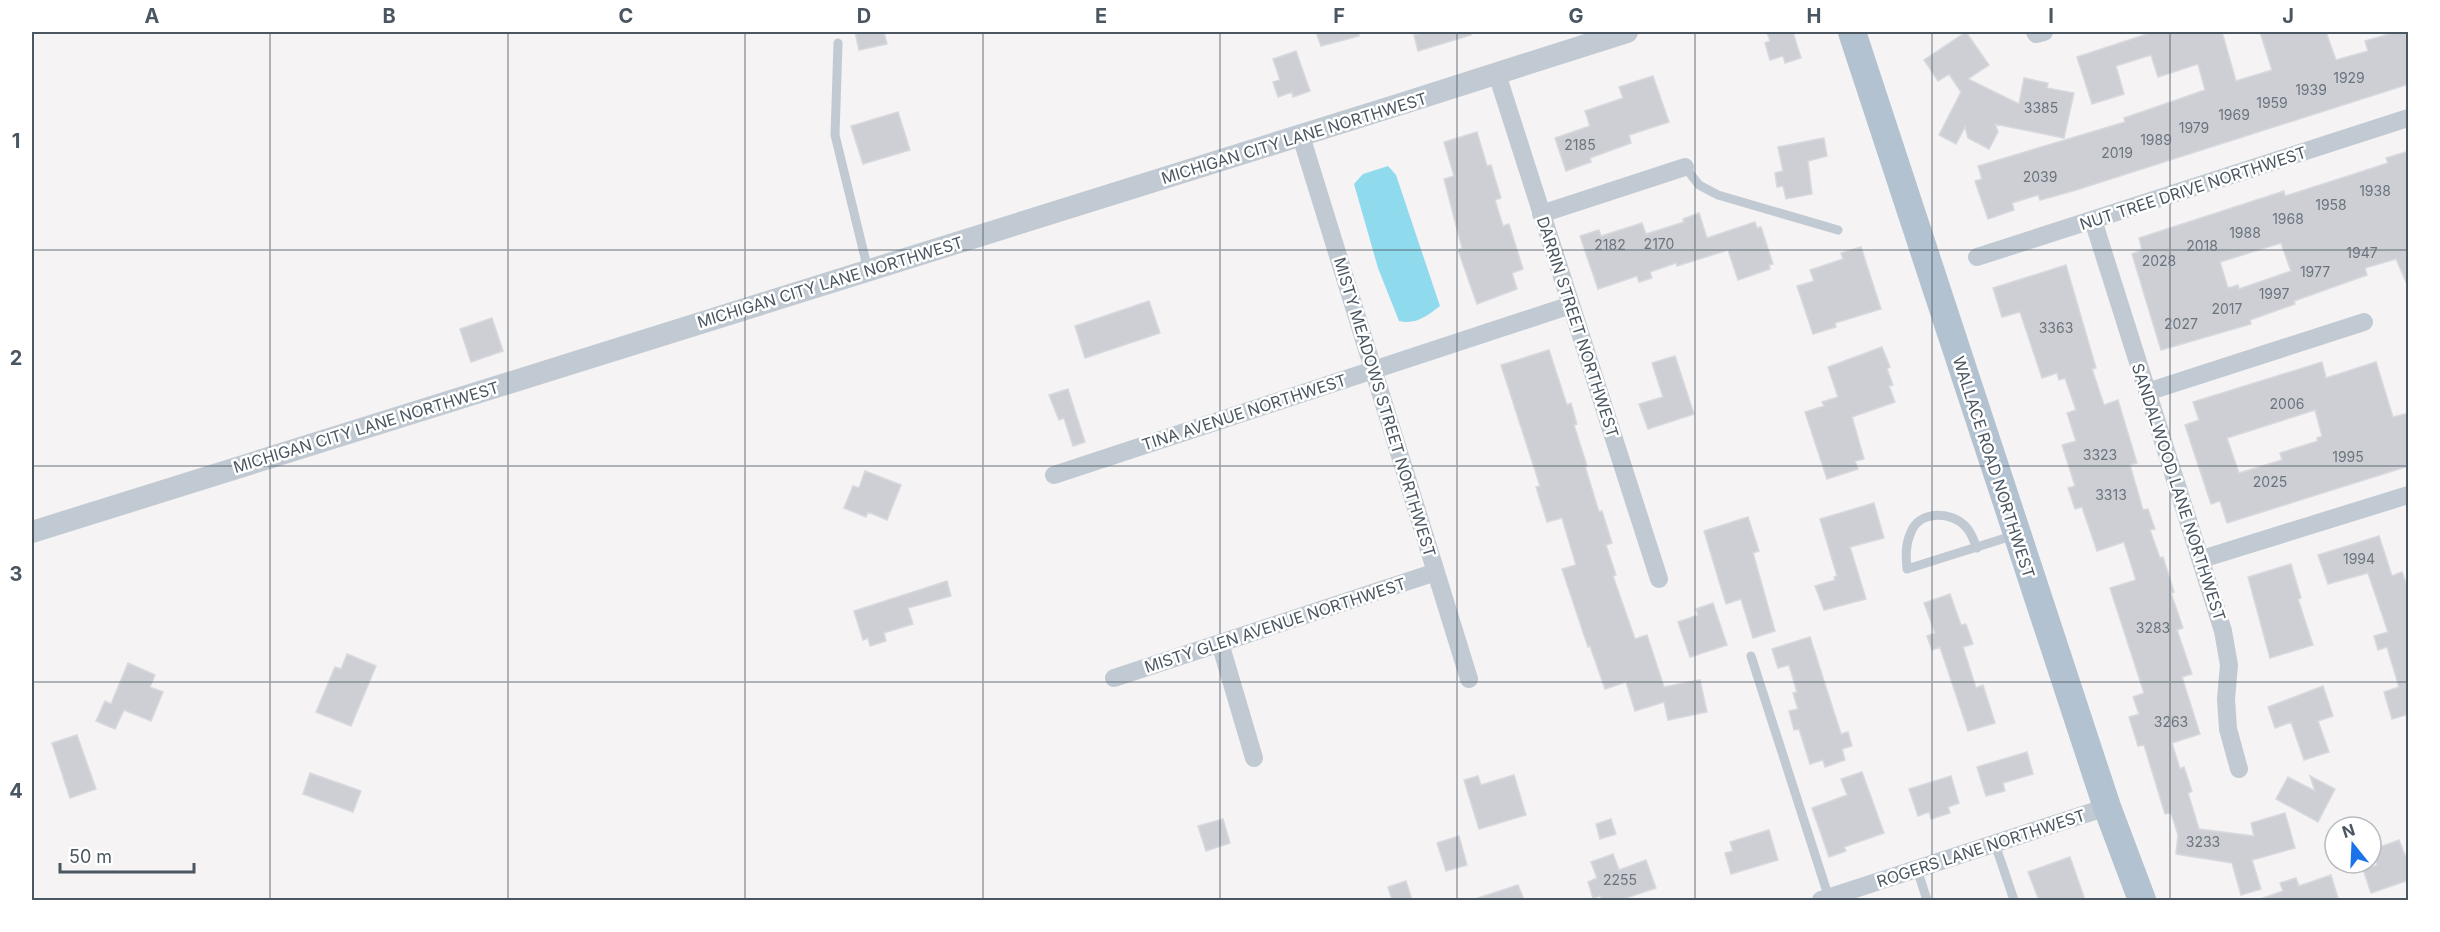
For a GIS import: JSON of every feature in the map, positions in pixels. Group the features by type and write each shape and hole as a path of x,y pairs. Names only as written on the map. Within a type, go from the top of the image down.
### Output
{"main road":[{"name":"WALLACE ROAD NORTHWEST","path":"1852,32 2107,807 2142,900"}],"street":[{"name":"MICHIGAN CITY LANE NORTHWEST","path":"32,532 1628,32"},
{"path":"2035,32 2036,34 2044,32"},
{"name":"DARRIN STREET NORTHWEST","path":"1497,74 1659,579"},
{"name":"NUT TREE DRIVE NORTHWEST","path":"1977,257 2409,118"},
{"name":"MISTY MEADOWS STREET NORTHWEST","path":"1301,136 1469,679"},
{"path":"1541,214 1685,167"},
{"name":"SANDALWOOD LANE NORTHWEST","path":"2093,220 2223,631 2229,665 2226,699 2228,729 2239,769"},
{"name":"TINA AVENUE NORTHWEST","path":"1054,475 1571,305"},
{"path":"2147,392 2364,322"},
{"path":"2202,559 2409,495"},
{"name":"MISTY GLEN AVENUE NORTHWEST","path":"1114,678 1436,572"},
{"path":"1220,643 1254,758"},
{"name":"ROGERS LANE NORTHWEST","path":"1825,899 2107,807"}],"lane":[{"path":"838,43 835,135 868,270"},
{"path":"1685,167 1699,185 1718,195 1838,231"},
{"path":"1977,548 1968,528 1946,515 1935,515 1923,520 1911,530 1906,551 1907,569 1977,548 2017,535"},
{"path":"1750,656 1825,899"},
{"path":"1995,844 2014,900"},
{"path":"1917,869 1928,900"}],"water":[{"path":"1388,166 1396,175 1440,306 1426,316 1411,322 1399,321 1378,268 1354,184 1363,174"}],"building":[{"path":"855,32 884,32 887,44 859,50"},
{"path":"1316,32 1359,32 1359,36 1321,46"},
{"path":"1427,32 1471,32 1471,35 1418,51 1414,35"},
{"path":"1767,32 1793,32 1801,58 1785,63 1783,56 1770,60 1765,43 1770,41"},
{"path":"1966,32 1989,65 1968,79 2019,104 2024,78 2048,83 2047,88 2074,93 2064,138 1995,124 1998,132 1989,149 1968,138 1965,127 1956,144 1939,135 1961,92 1949,74 1938,81 1924,60"},
{"path":"2153,32 2222,32 2236,81 2272,70 2260,32 2326,32 2336,60 2368,51 2365,41 2396,32 2409,32 2409,84 2073,191 2040,200 2038,195 2012,203 2014,210 1988,219 1975,181 1982,179 1978,166 2125,122 2124,118 2205,90 2198,64 2158,77 2151,55 2116,66 2124,94 2092,104 2077,57"},
{"path":"1296,51 1310,91 1293,97 1292,92 1278,97 1273,82 1280,80 1273,59"},
{"path":"1653,76 1669,122 1629,135 1631,143 1590,158 1591,162 1566,171 1555,138 1590,126 1585,111 1623,98 1619,87"},
{"path":"898,112 910,150 863,164 851,126"},
{"path":"1477,132 1487,166 1491,165 1501,198 1495,200 1503,226 1509,224 1523,269 1512,273 1517,289 1477,304 1458,250 1462,248 1444,179 1454,176 1444,142"},
{"path":"1824,138 1827,156 1808,161 1812,194 1786,199 1783,186 1777,187 1775,173 1783,171 1778,147"},
{"path":"2409,151 2409,289 2396,259 2365,268 2367,275 2294,301 2295,304 2250,320 2251,324 2161,350 2132,254 2142,250 2139,238 2284,191 2285,196 2348,176 2388,163 2386,158","holes":["2281,243 2291,271 2239,289 2238,285 2228,288 2220,262"]},
{"path":"1699,213 1707,238 1755,222 1757,228 1761,227 1773,264 1769,265 1770,269 1738,280 1728,250 1650,272 1652,278 1639,282 1637,276 1598,289 1580,236 1599,230 1601,236 1642,223 1646,234 1684,222 1683,219"},
{"path":"1861,247 1881,309 1835,323 1836,327 1813,334 1797,286 1814,281 1810,270 1843,259 1841,253"},
{"path":"2066,265 2096,368 2092,369 2104,405 2118,400 2137,463 2130,465 2143,510 2148,509 2155,529 2150,530 2160,558 2163,557 2174,592 2171,593 2183,628 2177,630 2192,674 2182,677 2200,734 2172,743 2180,769 2184,767 2192,791 2188,793 2199,829 2254,836 2251,823 2285,813 2295,848 2252,860 2261,889 2241,895 2232,863 2176,854 2178,835 2171,813 2165,814 2144,745 2138,746 2129,717 2139,714 2133,697 2144,693 2110,588 2136,580 2124,542 2097,551 2082,507 2075,509 2068,488 2075,486 2062,445 2076,441 2067,413 2076,410 2065,378 2059,380 2057,373 2042,378 2020,312 2002,317 1993,288"},
{"path":"1149,301 1160,333 1085,358 1075,326"},
{"path":"492,318 503,351 471,362 460,329"},
{"path":"1882,347 1890,367 1887,369 1893,385 1889,386 1895,402 1852,417 1864,459 1855,461 1858,469 1827,479 1805,412 1824,406 1822,402 1838,397 1828,367"},
{"path":"1549,350 1567,405 1571,403 1577,424 1574,425 1587,466 1585,466 1599,512 1602,511 1612,543 1606,545 1616,575 1613,576 1635,639 1647,635 1664,687 1700,680 1707,712 1668,720 1664,702 1635,711 1626,682 1605,689 1590,646 1588,647 1562,569 1576,565 1562,518 1547,522 1536,487 1540,486 1501,365"},
{"path":"1675,356 1694,414 1648,429 1639,404 1663,397 1652,363"},
{"path":"2322,362 2326,378 2376,362 2393,417 2409,413 2409,466 2227,523 2220,501 2211,504 2185,425 2199,420 2193,402","holes":["2315,410 2322,436 2317,438 2318,441 2280,453 2282,460 2239,473 2227,438"]},
{"path":"1068,389 1085,442 1073,446 1064,418 1059,420 1049,395"},
{"path":"865,471 901,485 887,520 868,512 866,517 844,508 853,486 859,488"},
{"path":"1874,503 1884,538 1850,547 1866,599 1824,610 1815,586 1835,580 1834,577 1837,576 1820,519"},
{"path":"1748,517 1759,551 1753,553 1775,631 1753,638 1741,599 1726,604 1704,531"},
{"path":"2379,536 2392,576 2402,572 2409,591 2409,714 2392,719 2384,692 2399,687 2387,647 2378,650 2374,636 2388,632 2368,573 2328,584 2318,555"},
{"path":"2291,564 2301,598 2298,599 2313,645 2270,658 2248,577"},
{"path":"947,581 951,596 908,608 913,624 884,633 886,641 870,646 868,638 863,640 854,611"},
{"path":"1950,594 1961,625 1966,624 1973,644 1963,647 1976,688 1983,685 1995,723 1968,731 1940,647 1932,650 1927,636 1935,633 1924,603"},
{"path":"1713,603 1727,645 1690,657 1678,622 1698,615 1696,609"},
{"path":"1810,637 1841,734 1848,732 1852,746 1842,749 1845,760 1825,767 1823,760 1810,764 1799,729 1794,730 1789,711 1798,709 1793,693 1797,692 1789,665 1778,668 1772,649"},
{"path":"347,654 376,666 351,726 316,712 335,667 341,669"},
{"path":"128,663 155,675 150,687 163,692 151,721 124,710 115,729 96,721 105,701 111,704"},
{"path":"2323,686 2333,716 2318,721 2329,752 2304,760 2291,722 2275,728 2268,707"},
{"path":"77,735 96,789 70,798 52,743"},
{"path":"2027,752 2033,774 2003,783 2005,791 1986,796 1977,767"},
{"path":"1862,772 1884,833 1844,847 1846,851 1829,857 1812,808 1847,795 1841,779"},
{"path":"310,773 361,791 353,812 303,794"},
{"path":"1514,775 1526,815 1479,829 1464,780 1478,776 1481,785"},
{"path":"1951,776 1959,803 1948,807 1950,813 1931,819 1929,812 1918,816 1909,789"},
{"path":"2310,776 2335,789 2318,822 2276,799 2288,777 2315,791"},
{"path":"1223,819 1230,843 1206,851 1198,826"},
{"path":"1611,819 1616,834 1600,839 1596,824"},
{"path":"1769,830 1778,860 1731,874 1725,853 1733,851 1730,842"},
{"path":"1459,836 1467,865 1446,871 1437,843"},
{"path":"2399,840 2405,855 2409,854 2409,880 2371,893 2365,875 2383,875 2383,846"},
{"path":"1613,854 1619,870 1646,860 1656,888 1620,900 1602,900 1600,896 1593,898 1588,882 1597,878 1591,862"},
{"path":"2070,857 2085,900 2039,900 2028,872"},
{"path":"2331,875 2338,898 2331,900 2264,900 2263,898 2283,891 2280,883 2296,878 2299,886"},
{"path":"1406,881 1412,900 1392,900 1388,887"},
{"path":"1518,885 1524,900 1479,900 1478,898"}]}
